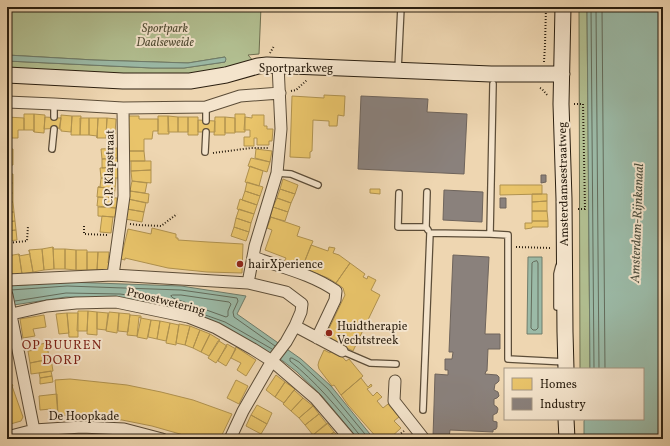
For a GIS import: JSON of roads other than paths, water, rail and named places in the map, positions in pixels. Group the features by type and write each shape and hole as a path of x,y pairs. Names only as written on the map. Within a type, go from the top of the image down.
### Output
{"street":[{"name":"Amsterdamsestraatweg","path":"563,7 561,104 569,204 560,245 562,325 566,365"},
{"name":"Sportparkweg","path":"7,75 190,81 226,75 258,66 278,65 491,74 562,74"},
{"path":"248,283 252,257 277,174 281,129 278,65"},
{"name":"Sportparkweg","path":"7,102 123,108 206,106 240,96 280,93"},
{"name":"C.P. Klapstraat","path":"113,275 124,196 123,108"},
{"path":"252,257 302,274 328,285 336,292 335,300 317,338"},
{"name":"Proostwetering","path":"7,280 113,275 248,283 286,292 302,304 301,312 295,326"},
{"path":"7,295 9,313 34,430"},
{"name":"Proostwetering","path":"9,313 47,306 76,303 116,302 188,317 216,328 273,360 315,398 350,439"},
{"path":"230,439 243,411 295,326 342,351"},
{"path":"395,381 394,401 424,439"},
{"path":"566,420 567,439"},
{"name":"De Hoopkade","path":"7,437 34,430 82,427 124,429 162,439"}],"lane":[{"path":"398,70 401,7"},
{"path":"490,234 493,84"},
{"path":"54,104 54,117"},
{"path":"206,106 206,120"},
{"path":"52,149 54,129"},
{"path":"205,152 206,132"},
{"path":"277,174 291,174 318,185"},
{"path":"399,192 398,227 426,227"},
{"path":"423,410 430,234 426,227 427,192"},
{"path":"430,234 508,235 508,359 566,365"},
{"path":"557,311 557,274 560,245"},
{"path":"342,351 370,364 396,364"}],"water":[{"name":"Amsterdam-Rijnkanaal","path":"587,7 663,7 663,439 584,439 584,420 644,420 644,368 590,368"},
{"path":"7,55 188,63 225,57 226,59 225,62 184,68 152,68 7,61"},
{"path":"528,257 542,257 542,334 527,334"},
{"path":"67,282 181,286 246,296 237,314 301,359 331,386 374,439 358,439 322,396 297,372 283,361 223,326 162,304 120,298 66,297 7,306 7,286"},
{"path":"76,434 111,435 133,439 33,439"}],"place":[{"name":"hairXperience","path":"240,264"},
{"name":"Huidtherapie Vechtstreek","path":"329,333"}],"district":[{"name":"OP BUUREN DORP","path":"62,352"}],"park label":[{"name":"Sportpark Daalseweide","path":"165,35"}]}
